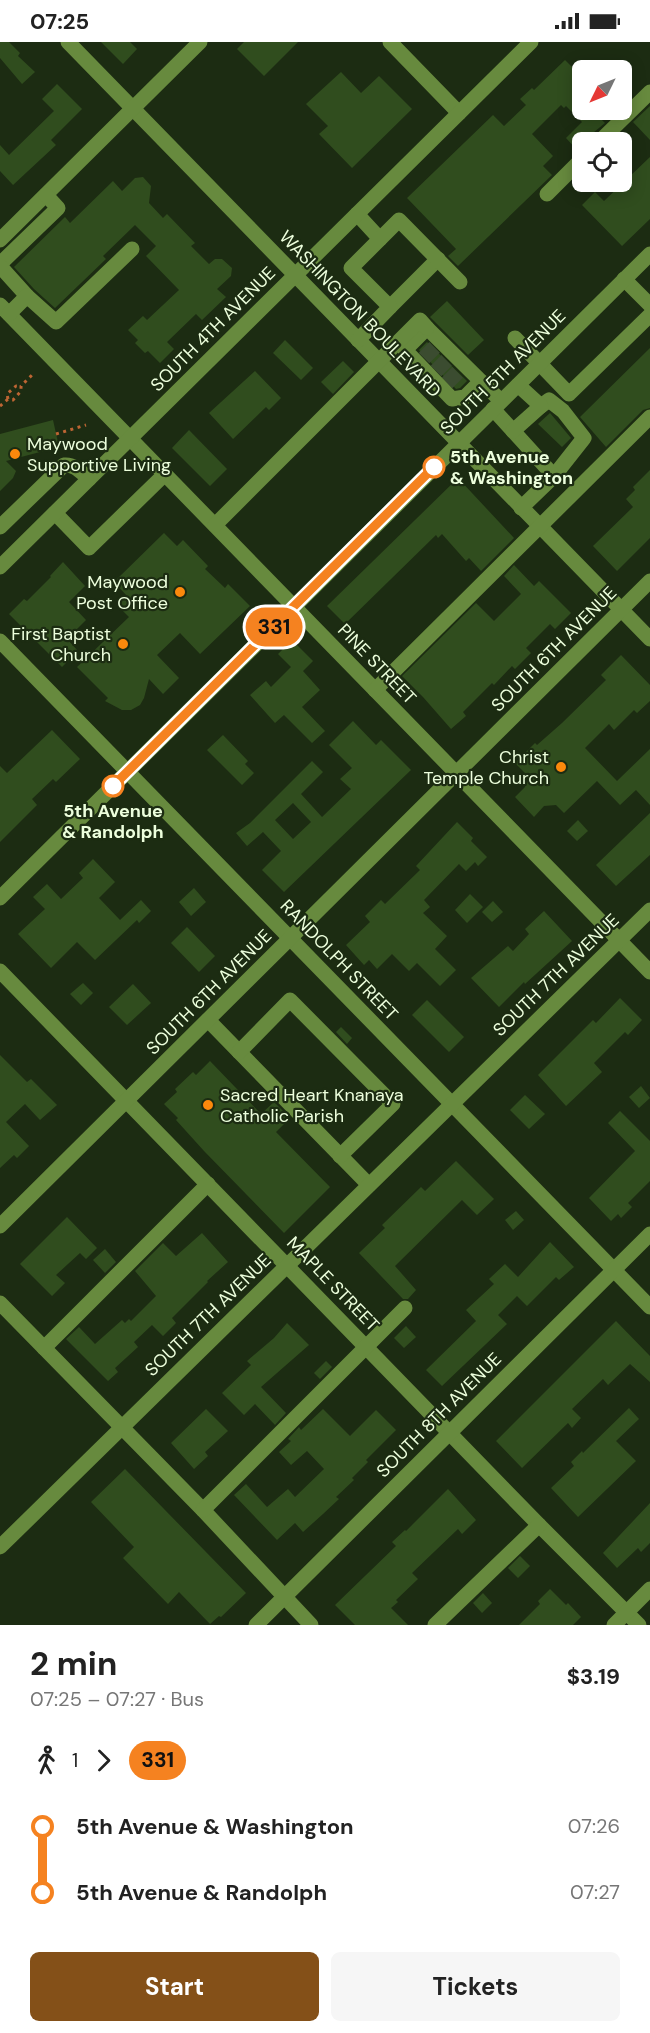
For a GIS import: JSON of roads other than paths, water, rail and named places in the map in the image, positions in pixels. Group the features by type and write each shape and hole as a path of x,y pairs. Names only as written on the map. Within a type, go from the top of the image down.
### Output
{"street":[{"name":"WASHINGTON BOULEVARD","path":"68,42 650,639"},
{"path":"0,240 200,42"},
{"path":"390,42 459,113"},
{"name":"SOUTH 4TH AVENUE","path":"2,561 55,513 531,42"},
{"path":"609,132 650,92"},
{"path":"547,194 572,169"},
{"path":"46,195 58,208 0,265 27,296 56,322 132,249"},
{"path":"357,214 380,239"},
{"path":"390,307 351,268 399,220 460,282"},
{"name":"SOUTH 5TH AVENUE","path":"0,898 650,254"},
{"path":"358,339 438,259"},
{"path":"624,279 650,305"},
{"path":"4,309 27,296"},
{"name":"PINE STREET","path":"4,309 650,972"},
{"path":"515,338 569,394 650,315"},
{"path":"215,525 379,361 427,328 462,368 481,381 513,431 554,476"},
{"path":"399,348 421,361 445,386 453,399 465,397 481,381"},
{"path":"518,385 541,406"},
{"path":"513,431 549,400 564,411 584,438 554,476 521,507"},
{"path":"375,690 650,417"},
{"path":"0,527 64,465 71,465 89,479"},
{"path":"55,513 89,548 165,474"},
{"name":"SOUTH 6TH AVENUE","path":"0,1226 650,581"},
{"name":"RANDOLPH STREET","path":"0,641 650,1307"},
{"name":"SOUTH 7TH AVENUE","path":"0,1547 650,910"},
{"name":"MAPLE STREET","path":"0,971 538,1525 639,1625"},
{"path":"239,1052 290,1000 393,1104 340,1156"},
{"path":"208,1020 369,1185"},
{"path":"44,1348 208,1184"},
{"name":"SOUTH 8TH AVENUE","path":"256,1625 650,1234"},
{"path":"0,1303 203,1510 311,1625"},
{"path":"203,1510 405,1308"},
{"path":"435,1625 538,1525"},
{"path":"614,1625 650,1589"}],"tunnel":[{"path":"424,358 436,346"},
{"path":"436,371 448,359"},
{"path":"447,383 460,370"}],"place":[{"name":"Maywood Supportive Living","path":"15,454"},
{"name":"5th Avenue & Washington","path":"434,467"},
{"name":"Maywood Post Office","path":"180,592"},
{"name":"First Baptist Church","path":"123,644"},
{"name":"Christ Temple Church","path":"561,767"},
{"name":"5th Avenue & Randolph","path":"113,786"},
{"name":"Sacred Heart Knanaya Catholic Parish","path":"208,1105"}]}
